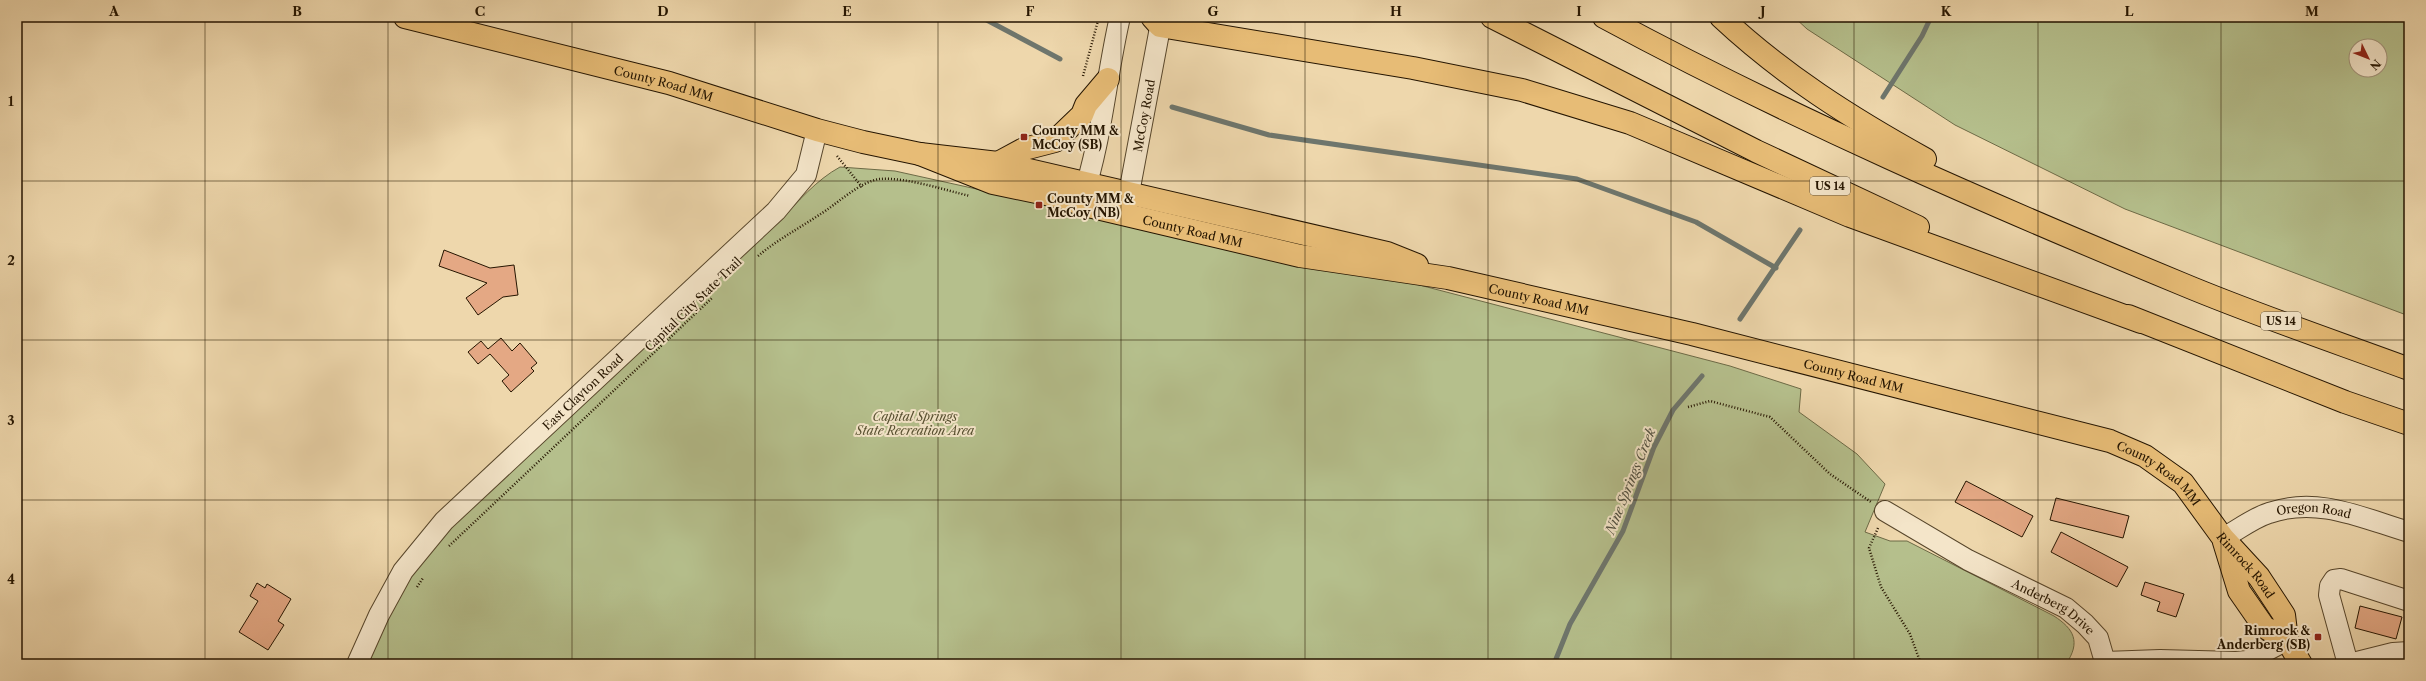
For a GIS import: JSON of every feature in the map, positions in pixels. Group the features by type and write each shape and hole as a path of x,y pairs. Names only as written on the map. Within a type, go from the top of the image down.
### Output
{"main road":[{"name":"County Road MM","path":"405,17 669,83 817,130 920,154 998,163 1087,183 1128,205"},
{"name":"US 14","path":"1492,17 1756,151 1959,246 2141,322 2338,399 2409,424"},
{"name":"US 14","path":"1604,17 1800,117 2070,238 2154,272 2409,369"},
{"path":"1721,17 1755,48 1838,109 1924,159 2154,272"},
{"path":"1158,20 1522,90 1630,123 1850,216 2141,322"},
{"path":"998,163 1024,149 1055,141 1082,115 1086,105 1108,79"},
{"name":"County Road MM","path":"920,154 993,183 1065,198 1080,204 1128,205 1387,253 1448,278 1692,334 2110,441 2145,456 2183,483 2223,538"},
{"name":"Rimrock Road","path":"2223,538 2239,591 2264,627 2286,640 2301,664"}],"street":[{"path":"1080,204 1087,183 1108,79 1110,59 1120,17"},
{"name":"McCoy Road","path":"1128,205 1158,20"},
{"name":"East Clayton Road","path":"357,664 379,615 403,571 422,546 506,462 776,211 806,175 817,130"},
{"name":"Oregon Road","path":"2223,538 2268,513 2293,506 2323,506 2409,532"},
{"name":"Anderberg Drive","path":"1884,511 1968,560 2066,608 2086,624 2098,638 2102,663 2160,660 2205,663 2247,661 2286,640"},
{"path":"2409,601 2341,579 2334,580 2330,586 2329,595 2348,664 2393,653 2409,652"}],"path":[{"path":"1083,79 1099,17"},
{"path":"835,153 862,187"},
{"name":"Capital City State Trail","path":"754,259 778,240 862,187 879,180 897,180 976,198"},
{"name":"Capital City State Trail","path":"447,549 686,325 717,293"},
{"path":"1688,407 1710,401 1770,417 1830,474 1884,511 1869,548 1881,586 1910,634 1921,664"},
{"path":"413,594 425,575"}],"green space":[{"path":"1794,17 2409,17 2409,316 2125,209 1955,125 1807,29"},
{"name":"Capital Springs State Recreation Area","path":"840,167 895,171 1207,240 1381,275 1730,366 1801,389 1799,412 1857,454 1885,484 1865,532 1890,541 1907,541 2054,616 2071,631 2074,643 2071,656 2066,664 361,664 384,613 440,531 779,221 815,185 831,172"}],"building":[{"path":"444,250 490,268 514,265 518,295 503,297 478,315 466,298 487,283 439,266"},
{"path":"501,338 512,351 520,343 537,363 531,368 534,371 511,392 502,381 509,375 490,354 478,364 468,352 481,341 488,349"},
{"path":"1966,481 2033,516 2022,537 1955,502"},
{"path":"2056,498 2129,516 2123,538 2050,520"},
{"path":"2061,532 2128,567 2117,587 2051,552"},
{"path":"2145,582 2184,594 2176,617 2157,611 2160,602 2141,595"},
{"path":"257,583 265,588 267,584 291,599 278,621 284,625 268,650 239,632 258,601 250,596"},
{"path":"2360,606 2402,617 2396,639 2355,628"}],"waterway":[{"path":"981,17 1060,59"},
{"name":"Nine Springs Creek","path":"1883,97 1922,36 1931,17"},
{"path":"1172,107 1269,135 1577,179 1696,222 1776,268"},
{"path":"1740,319 1800,230"},
{"name":"Nine Springs Creek","path":"1554,664 1570,624 1623,531 1654,447 1673,410 1702,376"}],"place":[{"name":"County MM & McCoy (SB)","path":"1024,137"},
{"name":"County MM & McCoy (NB)","path":"1039,205"},
{"name":"Rimrock & Anderberg (SB)","path":"2318,637"}]}
